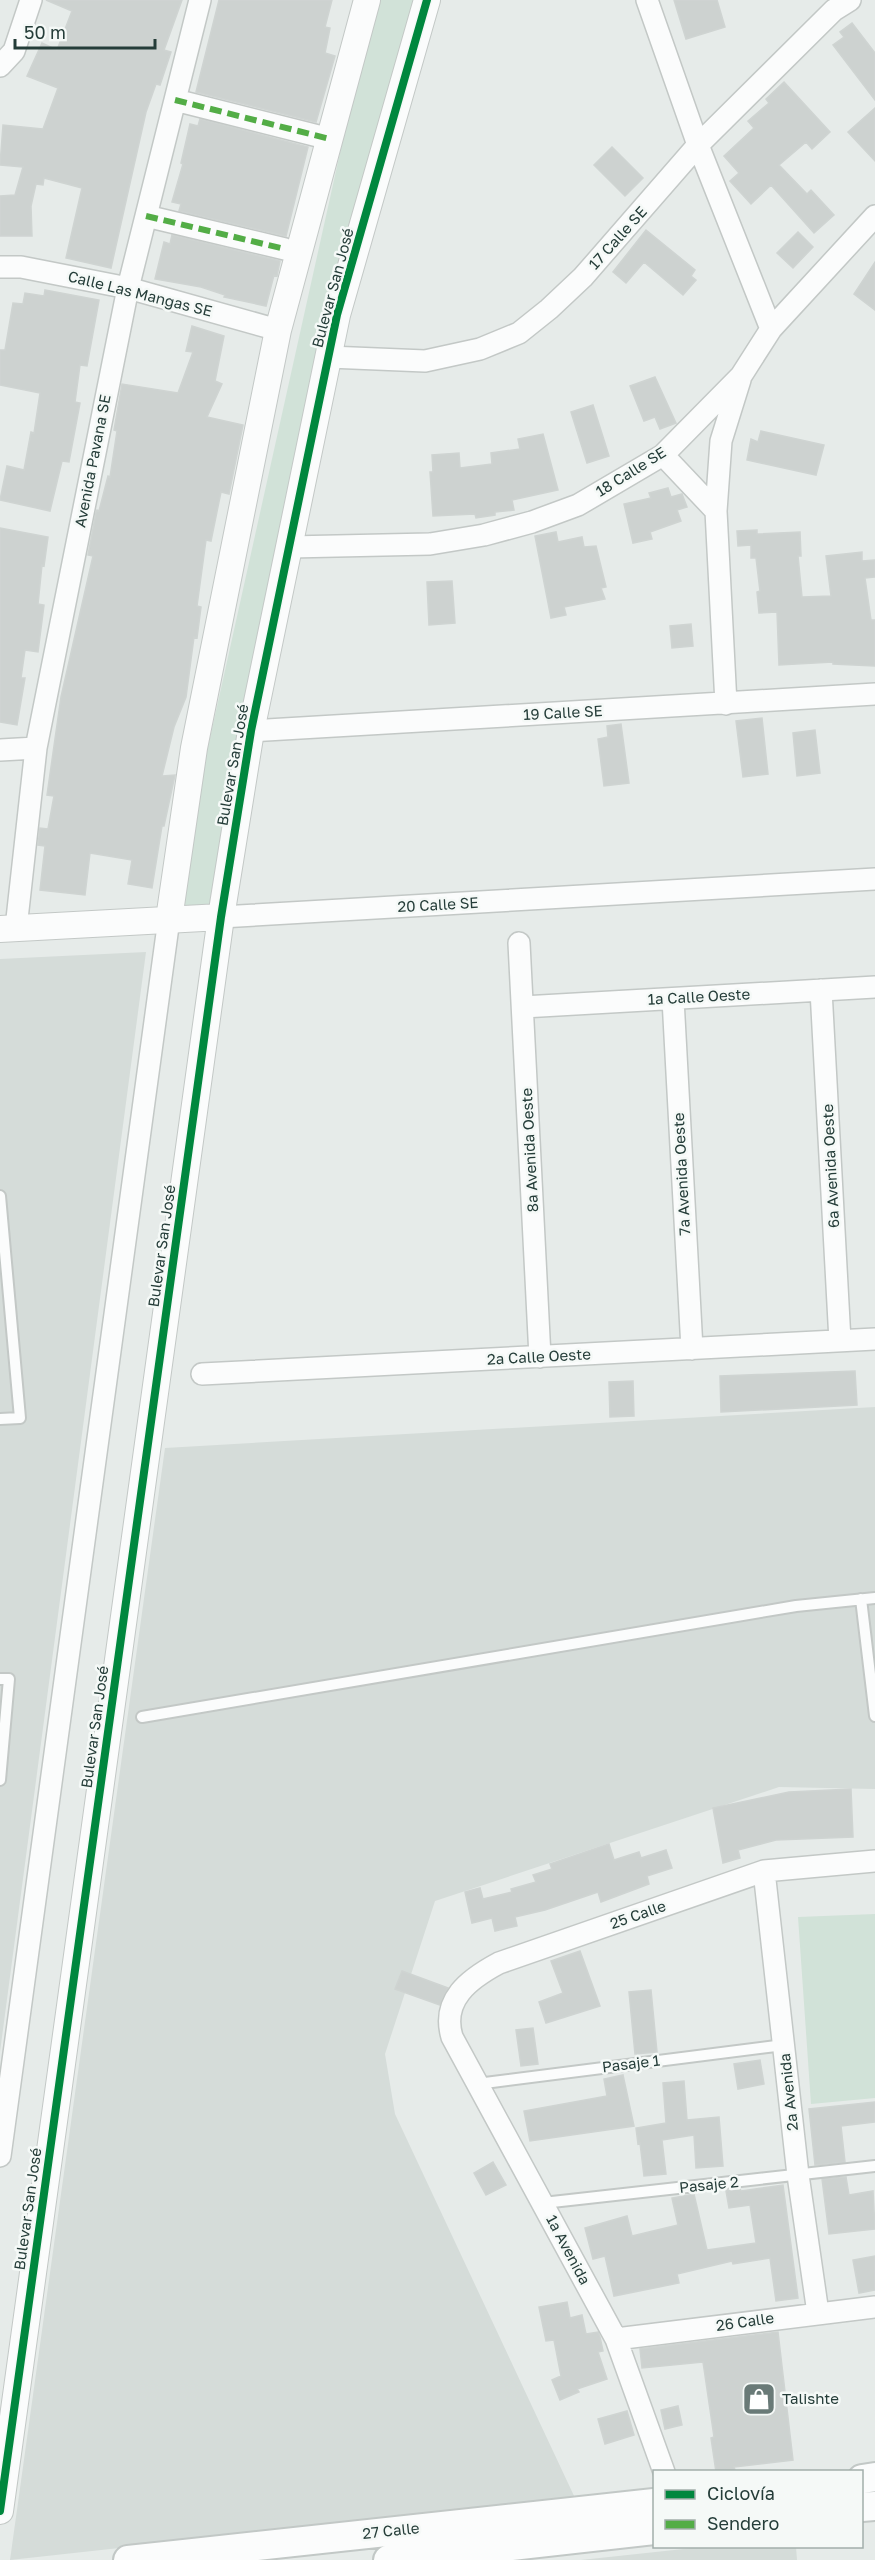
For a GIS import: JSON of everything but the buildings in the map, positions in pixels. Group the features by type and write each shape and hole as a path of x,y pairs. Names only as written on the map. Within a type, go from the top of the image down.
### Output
{"main road":[{"name":"27 Calle","path":"128,2560 653,2503"},
{"name":"27 Calle","path":"388,2560 539,2551 653,2530"}],"street":[{"path":"0,66 14,51 31,0"},
{"name":"Avenida Pavana SE","path":"8,928 36,748 128,288 200,0"},
{"name":"Bulevar San José","path":"0,2511 221,917 251,731 338,315 427,0"},
{"path":"647,0 698,146 771,329"},
{"name":"17 Calle SE","path":"328,357 425,361 480,349 519,333 583,277 698,146 838,3"},
{"path":"0,2156 194,748 278,330 330,139 360,4"},
{"path":"175,100 330,139"},
{"path":"146,216 285,249"},
{"name":"18 Calle SE","path":"290,547 430,544 484,535 532,522 578,505 663,455 741,376 771,329 875,216"},
{"name":"Calle Las Mangas SE","path":"0,267 21,267 128,288 278,330"},
{"path":"726,704 716,511 721,441 741,376"},
{"path":"663,455 716,511"},
{"name":"19 Calle SE","path":"251,731 875,694"},
{"path":"0,750 36,748"},
{"name":"20 Calle SE","path":"8,928 875,879"},
{"name":"8a Avenida Oeste","path":"519,943 540,1357"},
{"name":"1a Calle Oeste","path":"523,1007 875,987"},
{"name":"6a Avenida Oeste","path":"821,990 840,1341"},
{"name":"7a Avenida Oeste","path":"673,999 692,1349"},
{"name":"2a Calle Oeste","path":"202,1374 875,1339"},
{"name":"25 Calle","path":"452,2037 447,2023 451,2006 465,1986 478,1974 499,1963 764,1871 875,1861"},
{"name":"2a Avenida","path":"764,1871 798,2175 818,2313"},
{"name":"1a Avenida","path":"452,2037 616,2339 663,2470"},
{"name":"26 Calle","path":"616,2339 875,2307"}],"lane":[{"path":"0,1197 20,1418 0,1419"},
{"path":"142,1717 796,1606 875,1598"},
{"path":"861,1599 875,1716"},
{"path":"0,1679 9,1679 0,1780"},
{"name":"Pasaje 1","path":"477,2084 784,2045"},
{"name":"Pasaje 2","path":"543,2203 875,2166"}],"shaded area":[{"path":"146,952 0,2052 0,959"},
{"path":"875,1407 875,1789 779,1787 435,1901 385,2054 395,2114 575,2498 10,2560 165,1448"},
{"path":"693,2548 796,2548 797,2560 581,2560"}],"green space":[{"path":"374,0 427,0 345,318 219,916 170,918"},
{"path":"875,1914 875,2098 811,2104 798,1917"}],"marked path":[{"path":"175,100 330,139"},
{"path":"146,216 285,249"}],"cycle path":[{"path":"0,2511 221,917 251,731 337,315 427,0"}],"place":[{"name":"Talishte","path":"759,2399"}]}
